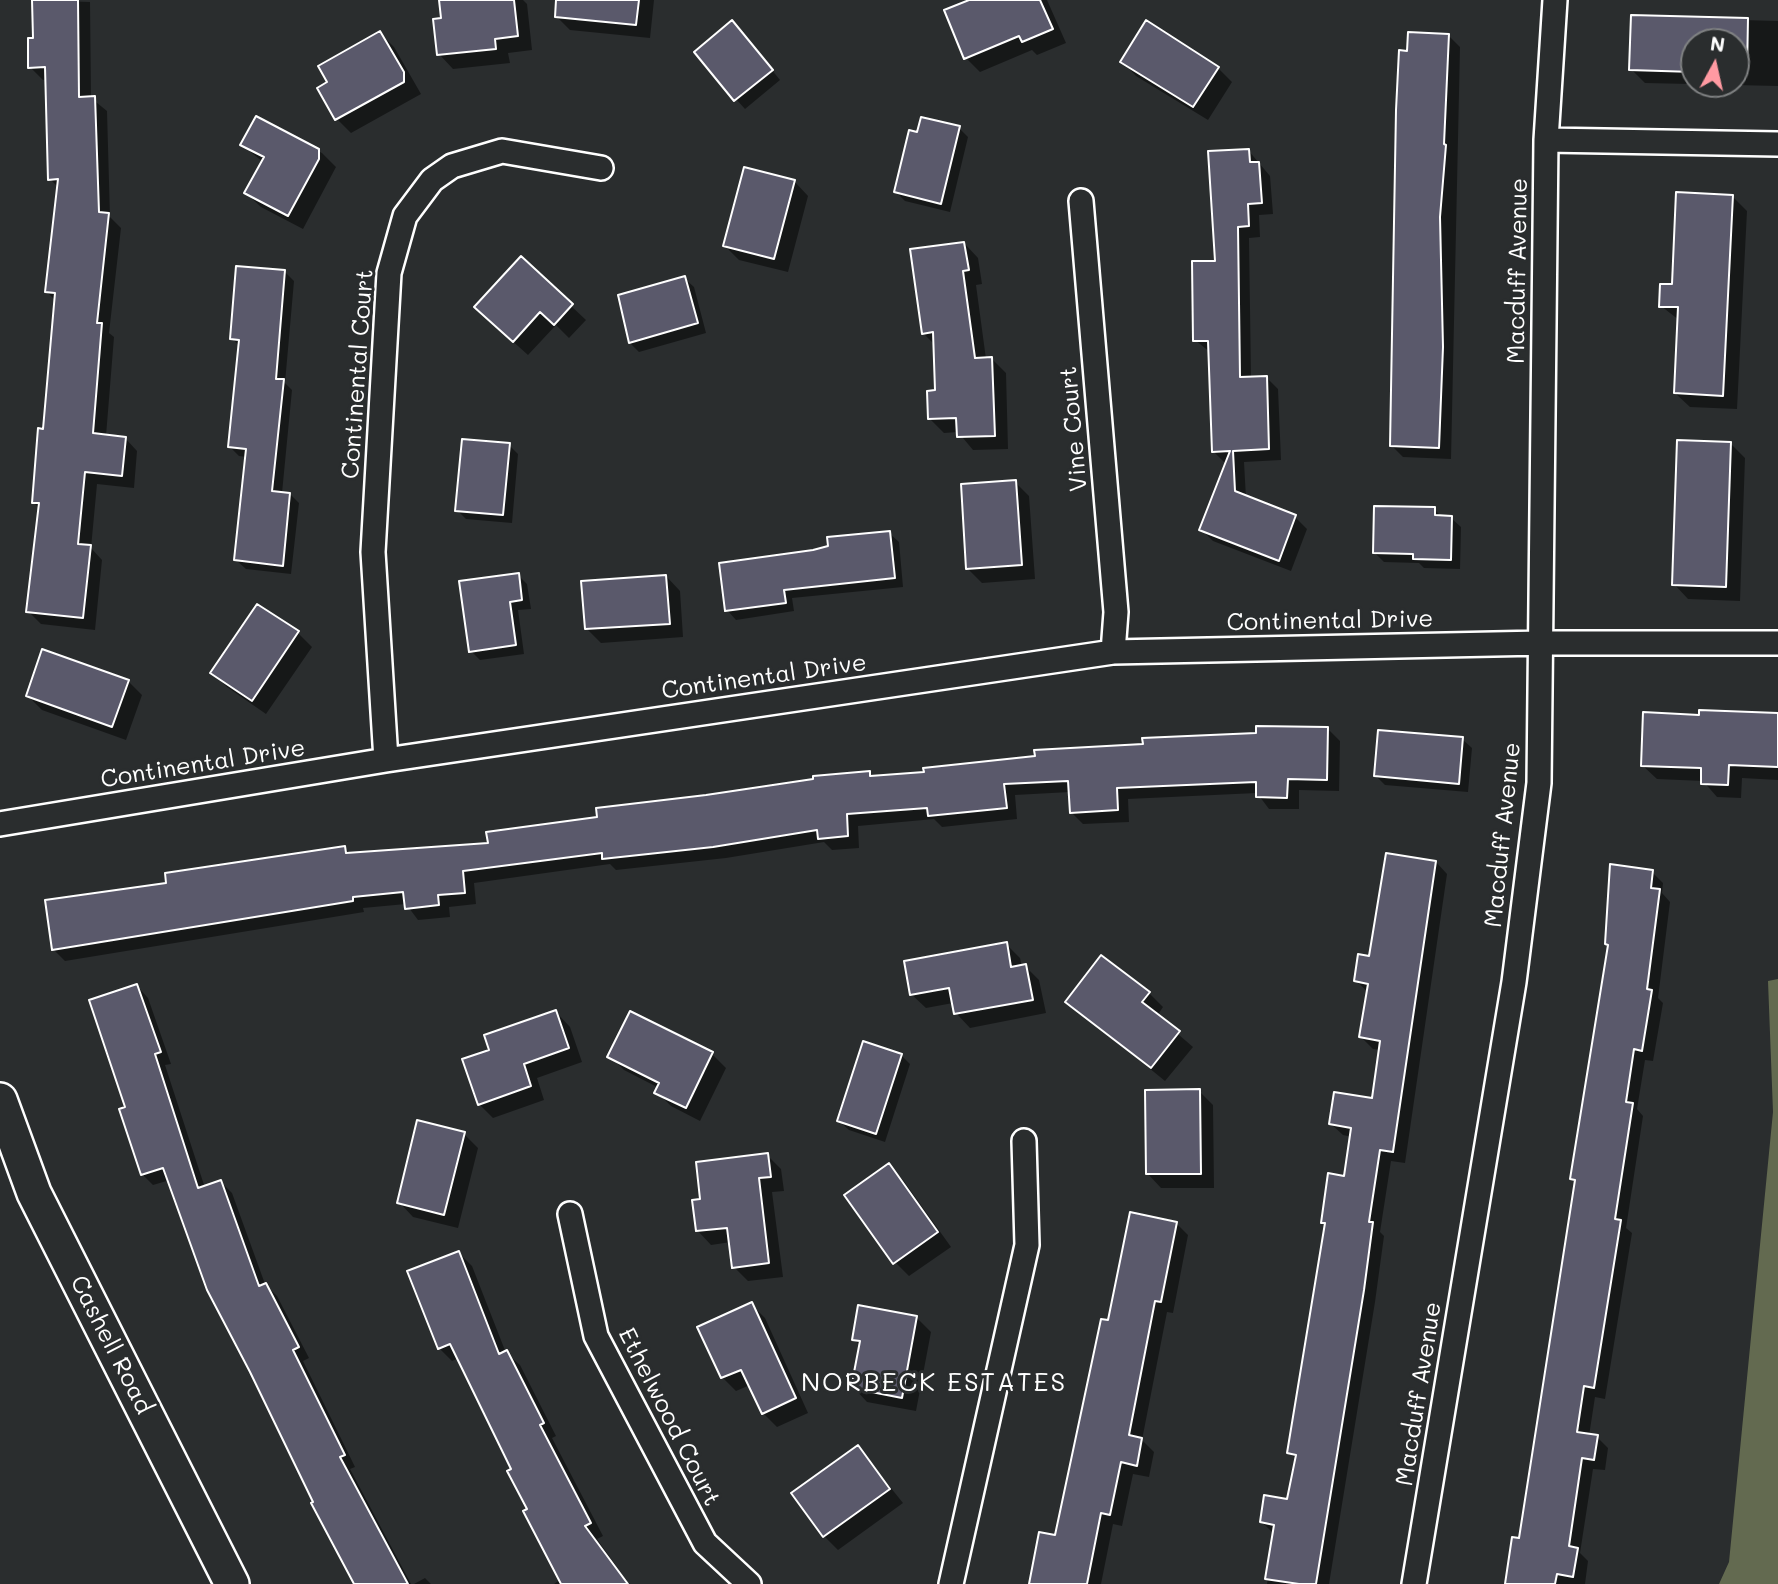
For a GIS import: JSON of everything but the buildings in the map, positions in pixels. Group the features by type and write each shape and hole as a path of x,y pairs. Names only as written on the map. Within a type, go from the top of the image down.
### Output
{"street":[{"name":"Macduff Avenue","path":"1414,1584 1514,982 1539,783 1546,140 1555,0"},
{"path":"1546,140 1778,144"},
{"name":"Continental Court","path":"386,760 373,552 389,273 405,216 432,180 452,166 502,151 601,168"},
{"name":"Vine Court","path":"1081,201 1115,612 1113,652"},
{"name":"Continental Drive","path":"0,824 386,760 1113,652 1541,643 1778,643"},
{"name":"Cashell Road","path":"0,1100 34,1193 232,1584"},
{"path":"951,1584 1027,1245 1024,1141"},
{"name":"Ethelwood Court","path":"570,1214 596,1336 705,1543 749,1584"}],"green space":[{"path":"1778,979 1778,1584 1719,1584 1729,1562 1773,1112 1768,981"}],"district":[{"name":"NORBECK ESTATES","path":"934,1383"}]}
